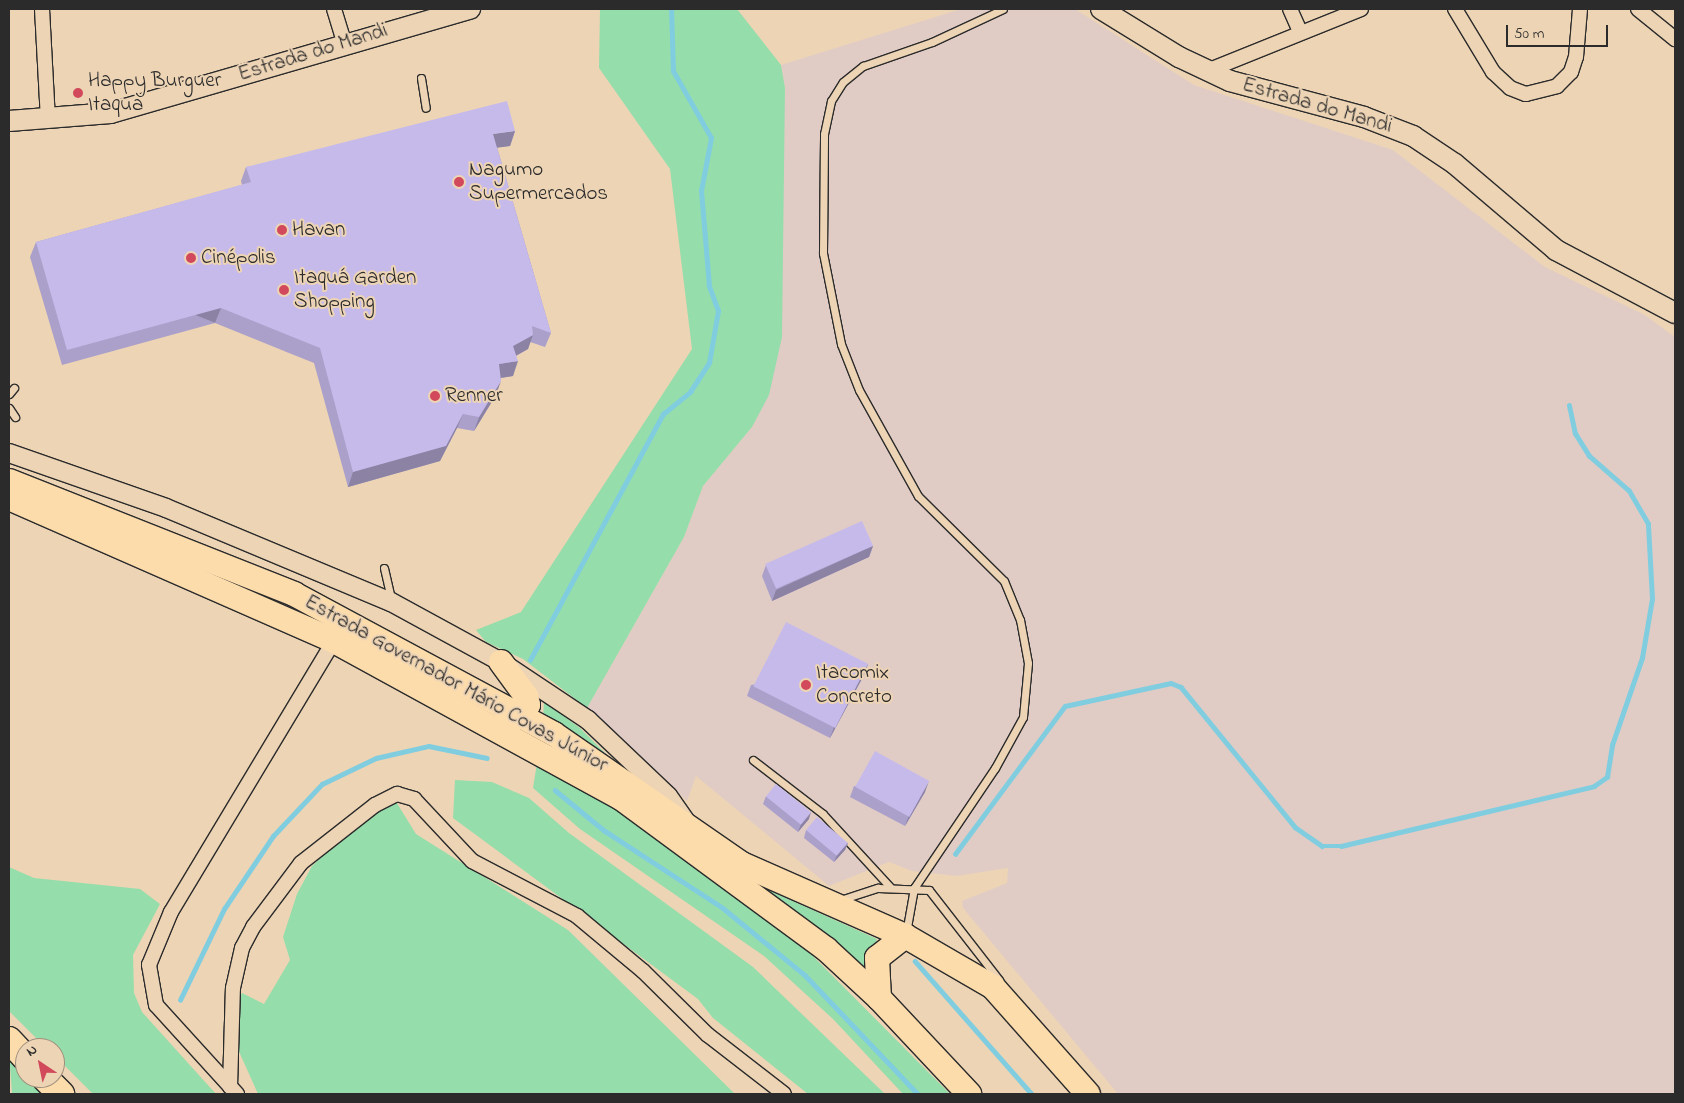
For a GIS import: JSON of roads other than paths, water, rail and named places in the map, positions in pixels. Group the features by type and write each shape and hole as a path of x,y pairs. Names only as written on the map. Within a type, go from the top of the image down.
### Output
{"highway":[{"name":"Estrada Governador Mário Covas Júnior","path":"9,481 294,594 520,716 685,820 742,864 826,904 905,936 992,987 1056,1054 1088,1094"},
{"name":"Estrada Governador Mário Covas Júnior","path":"9,498 334,641 477,717 621,798 697,849 826,949 880,998 969,1094"},
{"path":"477,717 507,722 520,716 528,705 526,696 502,662"},
{"path":"880,998 877,958 905,936"}],"main road":[{"name":"Estrada do Mandi","path":"9,121 111,113 345,45 425,14 470,9"},
{"name":"Estrada do Mandi","path":"1102,9 1207,72 1250,88 1364,117 1414,136 1455,164 1556,250 1675,313"}],"street":[{"path":"42,9 48,119"},
{"path":"334,9 345,45"},
{"path":"1290,9 1300,31"},
{"path":"1207,72 1300,31 1361,9"},
{"path":"1455,9 1493,72 1510,88 1526,94 1557,86 1571,72 1580,9"},
{"path":"1638,9 1675,39"},
{"path":"9,453 153,503 391,602 502,662 588,720 668,796 685,820"},
{"path":"234,1090 156,1004 149,965 171,912 334,641"},
{"path":"234,1090 233,988 242,948 253,927 300,863 375,805 397,794 414,799 472,861 577,916 643,970 708,1035 784,1094"}],"lane":[{"path":"905,936 914,888 979,793 1020,723 1026,699 1028,663 1020,620 1004,581 918,496 859,390 838,329 823,253 824,126 835,93 863,66 932,42 1003,9"},
{"path":"420,78 426,108"},
{"path":"9,394 14,388"},
{"path":"9,408 16,416"},
{"path":"384,568 391,602"},
{"path":"753,760 829,819 891,888"},
{"path":"826,904 891,888 929,890 1056,1054"}],"waterway":[{"path":"530,660 663,414 690,392 709,363 718,311 709,286 701,191 711,138 673,71 671,9"},
{"path":"955,854 1065,706 1171,683 1181,687 1295,827 1322,846 1341,846 1594,786 1607,777 1612,745 1642,658 1652,599 1648,524 1629,491 1589,456 1575,434 1569,406"},
{"path":"180,1000 224,909 273,836 322,784 376,758 429,746 487,758"},
{"path":"555,790 605,831 723,908 805,975 918,1094"},
{"path":"915,961 1032,1094"}],"place":[{"name":"Happy Burguer Itaqua","path":"78,93"},
{"name":"Nagumo Supermercados","path":"459,182"},
{"name":"Havan","path":"282,230"},
{"name":"Cinépolis","path":"191,258"},
{"name":"Itaquá Garden Shopping","path":"284,290"},
{"name":"Renner","path":"435,396"},
{"name":"Itacomix Concreto","path":"806,685"}]}
